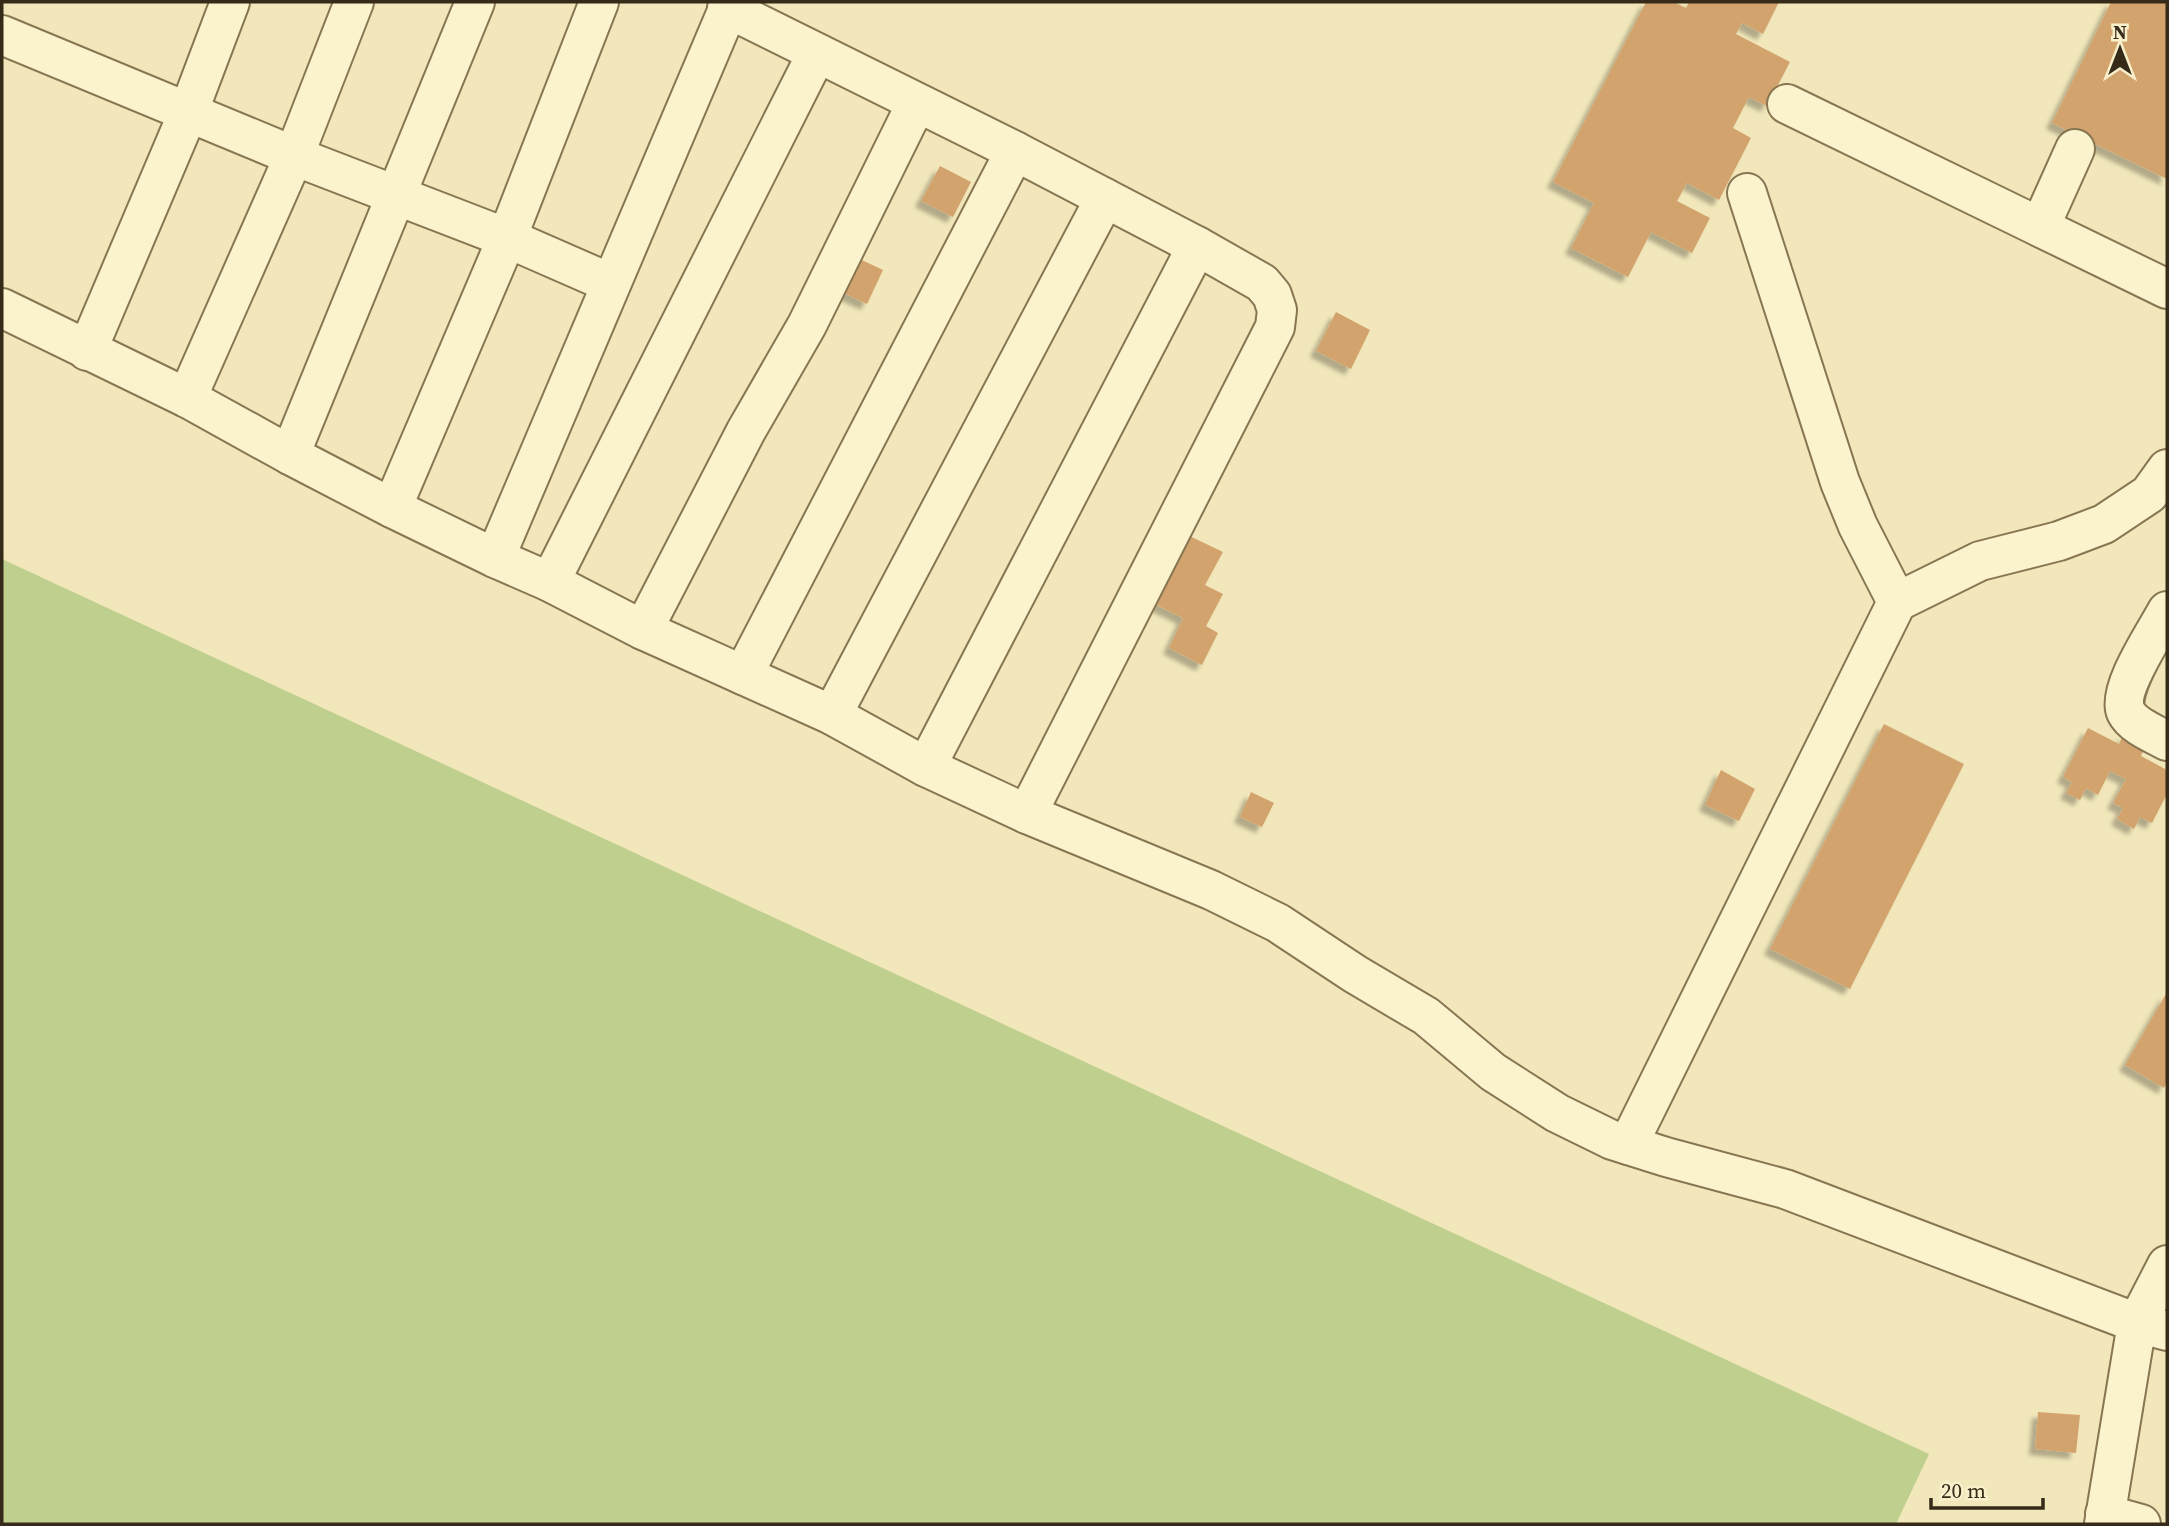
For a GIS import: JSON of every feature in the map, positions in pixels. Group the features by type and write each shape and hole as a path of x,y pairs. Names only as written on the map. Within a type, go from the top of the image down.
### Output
{"street":[{"path":"87,351 188,113 230,2"},
{"path":"187,398 294,156 354,2"},
{"path":"290,455 475,2"},
{"path":"393,508 507,238 599,2"},
{"path":"495,558 729,5 916,104 1015,150 1197,246 1262,284 1272,295 1277,310 1275,327 1027,814"},
{"path":"2,35 294,156 507,238 610,284"},
{"path":"550,582 817,53"},
{"path":"643,630 746,431 807,326 916,104"},
{"path":"1787,104 2167,289"},
{"path":"2040,227 2075,149"},
{"path":"743,675 1015,150"},
{"path":"1746,193 1840,482 1857,526 1897,602"},
{"path":"832,716 1105,198"},
{"path":"926,767 1197,246"},
{"path":"2,308 187,398 393,508 550,582 643,630 832,716 926,767 1027,814 1211,890 1278,923 1355,974 1426,1016 1493,1072 1557,1113 1612,1140 1785,1189 2152,1327"},
{"path":"1629,1145 1897,602 1980,561 2059,541 2104,524 2149,494 2167,469"},
{"path":"2167,611 2128,683 2124,698 2126,712 2139,725 2167,741"},
{"path":"2141,1524 2104,1519 2167,1265"}],"green space":[{"path":"2,559 1929,1454 1896,1524 2,1524"}],"building":[{"path":"1646,2 1674,2 1686,8 1689,2 1779,2 1763,34 1742,23 1736,34 1790,62 1767,106 1749,97 1733,128 1751,138 1719,200 1687,183 1677,201 1710,218 1692,253 1651,232 1628,277 1571,248 1594,203 1553,182"},
{"path":"2111,2 2167,2 2167,179 2052,123"},
{"path":"940,166 971,182 953,217 921,201"},
{"path":"847,253 883,270 867,304 831,287"},
{"path":"1336,312 1370,330 1351,369 1316,351"},
{"path":"1179,531 1223,552 1205,585 1223,594 1206,626 1218,633 1202,665 1169,648 1183,618 1144,599"},
{"path":"1884,724 1964,764 1850,989 1770,949"},
{"path":"2088,728 2119,744 2123,735 2145,747 2141,756 2167,770 2167,794 2152,823 2140,817 2134,829 2117,819 2123,808 2113,803 2126,779 2110,771 2098,795 2086,788 2080,800 2066,793 2072,782 2063,777"},
{"path":"1721,770 1755,789 1739,821 1705,805"},
{"path":"1251,792 1274,803 1262,827 1240,817"},
{"path":"2167,992 2167,1081 2164,1088 2125,1065"},
{"path":"2038,1412 2080,1415 2076,1453 2035,1449"}]}
